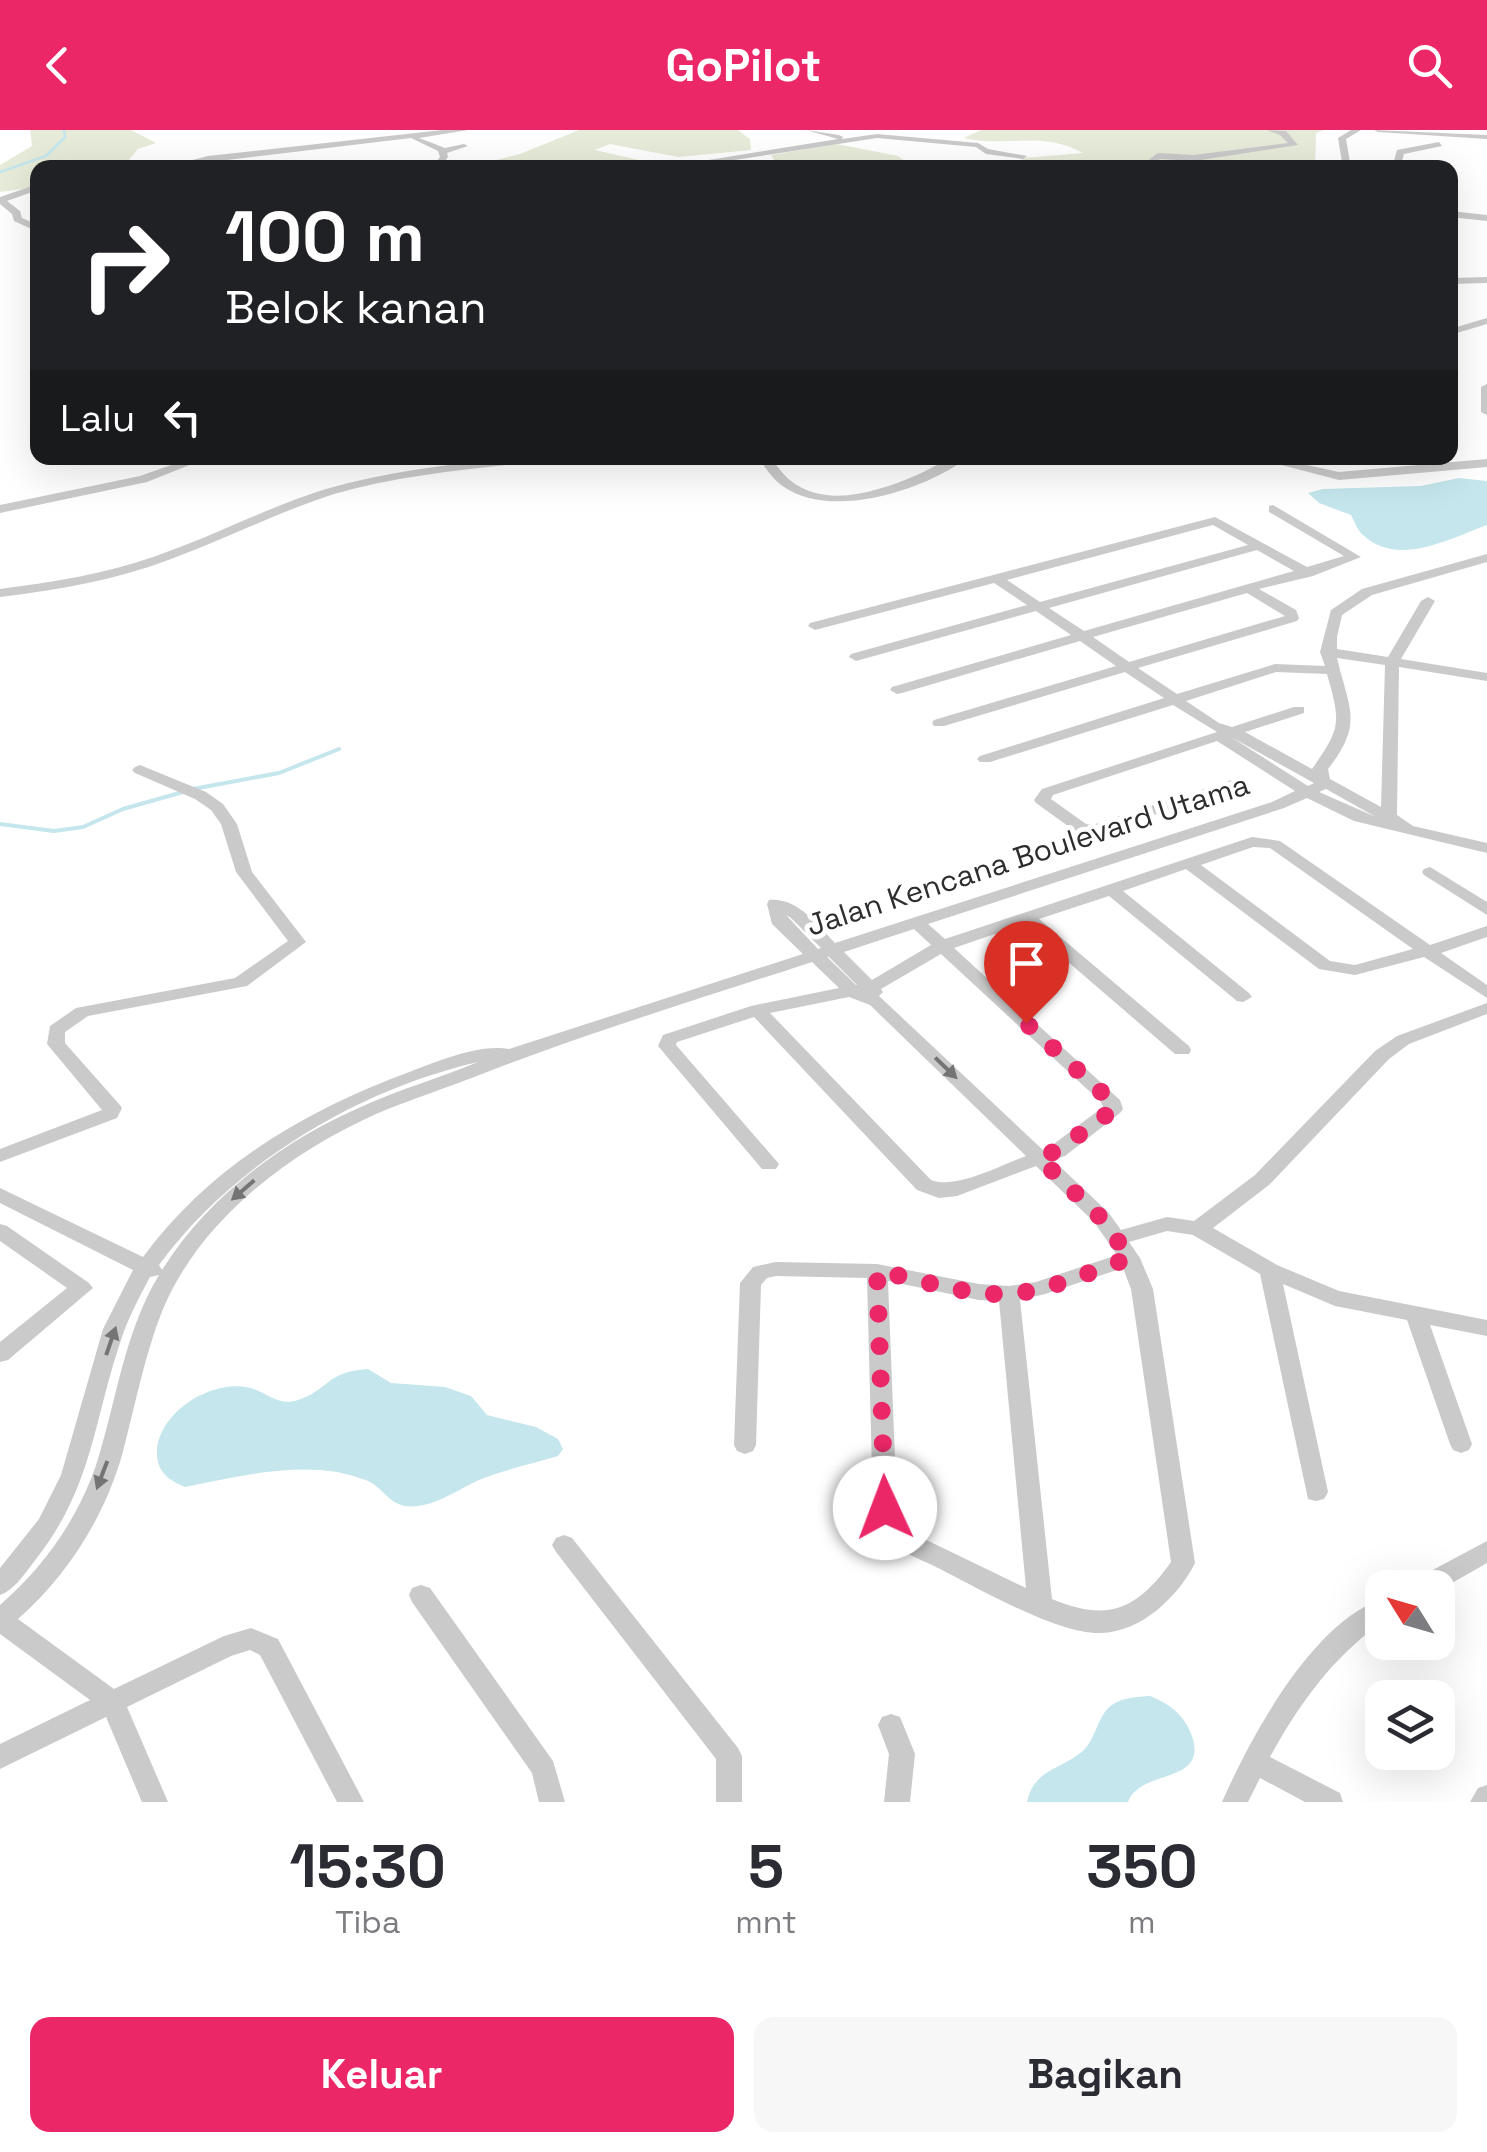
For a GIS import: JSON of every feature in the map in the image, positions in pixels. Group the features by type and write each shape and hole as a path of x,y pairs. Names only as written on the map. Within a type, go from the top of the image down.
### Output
{"street":[{"path":"203,160 464,130"},
{"path":"810,130 844,139"},
{"path":"1153,160 1158,156 1194,158 1294,145 1272,130"},
{"path":"1346,160 1342,138 1358,130"},
{"path":"1378,130 1487,137"},
{"path":"713,160 883,136 1023,156"},
{"path":"410,137 443,151 464,146"},
{"path":"1398,160 1400,152 1438,144"},
{"path":"442,160 443,151"},
{"path":"0,200 30,190"},
{"path":"0,200 17,213 17,219 30,225"},
{"path":"1458,215 1487,218"},
{"path":"1458,281 1487,280"},
{"path":"1458,330 1487,321"},
{"path":"1487,387 1487,412"},
{"path":"1291,465 1339,476 1487,464"},
{"path":"0,508 144,479 182,465"},
{"path":"0,593 80,583 145,564 306,499 351,486 476,465"},
{"path":"770,465 784,483 796,490 852,497 897,488 945,465"},
{"path":"897,690 1355,557 1273,508"},
{"path":"816,626 1215,520 1308,572"},
{"path":"856,657 1262,546"},
{"path":"1316,788 1320,770 1337,752 1346,733 1346,711 1327,652 1336,613 1350,602 1390,585 1487,558"},
{"path":"1390,585 1487,569"},
{"path":"996,578 1222,731 1316,788 1386,820 1466,846 1487,848"},
{"path":"940,723 1292,618 1250,589"},
{"path":"1386,820 1392,663 1428,601"},
{"path":"1327,652 1487,677"},
{"path":"986,759 1275,668 1331,670"},
{"path":"1236,783 1094,830 1081,828 1042,800 1043,796 1222,731 1299,710"},
{"path":"0,1156 110,1114 112,1108 56,1044 56,1030 65,1021 82,1012 241,982 296,942 241,869 235,834 217,807 191,791 171,788 140,770"},
{"name":"Jalan Kencana Boulevard Utama","path":"0,1620 58,1559 89,1510 108,1461 147,1314 169,1273 200,1231 241,1191 322,1133 369,1110 484,1069 515,1053 1316,788"},
{"path":"768,1164 667,1046 669,1039 757,1010 853,992 874,994 942,946 1264,841 1487,993"},
{"path":"1188,864 1325,964 1340,970 1355,970 1487,931"},
{"path":"1430,872 1487,910"},
{"path":"1112,889 1244,996"},
{"path":"1027,918 1182,1050"},
{"path":"757,1010 924,1185 939,1191 957,1189 1058,1150 1113,1110 1110,1100 916,922"},
{"path":"824,953 853,992"},
{"path":"824,953 874,994 1039,1158 1117,1238 1130,1258 1142,1289 1183,1563 1170,1587 1122,1618 1096,1624 1040,1604 906,1541 892,1526 885,1508 877,1271"},
{"path":"1198,1229 1262,1180 1382,1055 1403,1040 1487,1008"},
{"name":"Jalan Kencana Boulevard Utama","path":"0,1585 32,1551 60,1506 78,1461 116,1326 144,1269 178,1225 221,1182 307,1122 358,1097 475,1056 515,1053"},
{"path":"0,1195 144,1269 169,1273"},
{"path":"1117,1238 1167,1224 1198,1229 1270,1270 1335,1298 1487,1328"},
{"path":"0,1231 82,1288 0,1354"},
{"path":"745,1444 751,1283 760,1272 877,1271 979,1292 1009,1294 1130,1258"},
{"path":"1270,1270 1316,1492"},
{"path":"1009,1294 1040,1604"},
{"path":"1416,1314 1461,1444"},
{"path":"564,1545 729,1756 729,1802"},
{"path":"1453,1570 1487,1551"},
{"path":"422,1595 544,1770 552,1802"},
{"path":"0,1620 113,1703 156,1802"},
{"path":"1235,1802 1254,1761 1306,1676 1347,1631 1365,1620"},
{"path":"0,1757 224,1647 251,1639 270,1647 350,1802"},
{"path":"891,1725 902,1754 897,1802"},
{"path":"1254,1761 1330,1802"}],"green space":[{"path":"30,130 131,130 156,143 138,149 129,160 30,160 30,188 0,192 0,165 32,146"},
{"path":"579,130 738,130 750,139 751,150 678,157 610,144 595,150 639,160 496,160"},
{"path":"981,130 1324,130 1316,133 1315,160 1021,160 1083,153 1053,142 964,138"},
{"path":"837,144 904,160 774,160 771,155"}],"water":[{"path":"1459,478 1487,481 1487,525 1441,543 1408,550 1377,545 1361,533 1351,515 1319,503 1308,493 1323,489 1421,486"},
{"path":"368,1369 391,1383 445,1387 471,1396 487,1415 536,1427 558,1439 563,1449 558,1456 493,1475 426,1505 415,1506 394,1502 368,1481 323,1470 276,1471 185,1487 170,1479 159,1466 159,1439 166,1425 190,1401 205,1393 238,1386 280,1401 292,1401 308,1396 335,1377"},
{"path":"1150,1696 1174,1710 1190,1731 1194,1748 1192,1760 1184,1768 1146,1784 1128,1802 1027,1802 1042,1776 1083,1751 1107,1709 1126,1699"}],"waterway":[{"path":"34,160 46,156 65,137 64,130"},
{"path":"0,172 30,162"},
{"path":"193,789 279,773 339,749"},
{"path":"0,824 54,831 83,827 123,809 183,792"}],"route":[{"path":"885,1508 877,1271 979,1292 1009,1294 1130,1258 1101,1218 1039,1158 1058,1150 1113,1110 1110,1100 1026,1023"}]}
